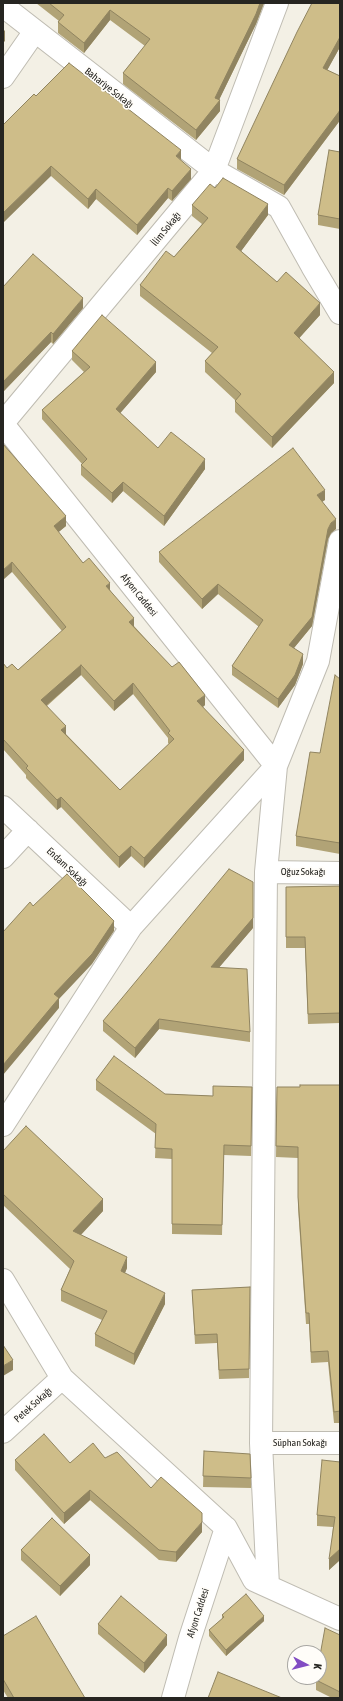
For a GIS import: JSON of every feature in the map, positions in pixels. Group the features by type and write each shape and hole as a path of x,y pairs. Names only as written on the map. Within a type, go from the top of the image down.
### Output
{"street":[{"name":"İlim Sokağı","path":"3,424 214,170 276,3"},
{"name":"Bahariye Sokağı","path":"3,6 214,170 279,207 340,313"},
{"path":"3,77 35,31"},
{"name":"Afyon Caddesi","path":"3,424 276,766"},
{"path":"268,1586 261,1443 266,872 276,766 318,661 340,541"},
{"path":"3,1125 131,927 276,766"},
{"name":"Endam Sokağı","path":"3,806 131,927"},
{"path":"3,857 28,830"},
{"name":"Oğuz Sokağı","path":"266,872 340,872"},
{"path":"3,1280 62,1378 226,1528 254,1580 340,1619"},
{"name":"Petek Sokağı","path":"3,1432 62,1378"},
{"name":"Süphan Sokağı","path":"261,1443 340,1443"},
{"name":"Afyon Caddesi","path":"173,1698 190,1638 226,1528"}],"building":[{"path":"49,3 260,3 215,98 220,100 196,130 123,73 150,39 110,10 84,43 58,22 64,15"},
{"path":"312,3 340,3 340,37 323,68 340,76 340,110 284,185 237,159"},
{"path":"69,63 181,150 176,156 191,169 172,191 168,188 137,225 96,189 88,199 51,166 3,213 3,125 34,94 36,96"},
{"path":"329,150 340,152 340,219 318,215"},
{"path":"223,178 268,204 236,247 277,282 286,272 320,303 294,333 334,372 272,437 235,401 241,394 205,361 218,347 140,285 166,251 174,257 208,218 192,205 210,184 215,188"},
{"path":"33,254 83,298 53,334 51,332 3,382 3,287"},
{"path":"102,315 156,362 116,409 158,448 171,432 205,459 164,516 123,482 112,493 81,465 87,459 42,410 90,367 72,351"},
{"path":"3,444 66,516 54,526 83,563 89,558 110,583 106,586 134,618 129,622 172,667 179,662 205,695 197,701 244,750 144,858 131,846 119,857 61,797 57,800 26,768 28,766 3,739 3,663 7,668 12,664 18,670 66,627 12,562 3,570","holes":["81,665 114,701 133,683 170,731 168,733 174,739 120,790 61,730 66,726 41,700"]},
{"path":"293,448 325,490 317,495 336,519 331,523 328,529 312,617 289,645 303,654 295,675 278,699 232,666 263,620 218,584 202,599 159,552"},
{"path":"335,675 340,679 340,843 296,836 310,752 320,753"},
{"path":"229,869 253,882 253,918 211,967 247,969 250,1032 159,1019 135,1048 103,1021"},
{"path":"67,874 114,921 92,954 54,994 59,998 3,1065 3,932 30,902 33,906"},
{"path":"340,886 340,1013 308,1014 305,937 286,937 286,887"},
{"path":"114,1056 165,1094 213,1096 213,1086 252,1087 251,1146 224,1145 222,1225 172,1224 172,1149 155,1148 156,1124 96,1080"},
{"path":"300,1085 340,1085 340,1411 334,1412 328,1351 311,1352 309,1313 306,1313 298,1197 298,1147 276,1146 277,1087 300,1087"},
{"path":"26,1126 103,1199 73,1231 127,1257 121,1271 165,1293 134,1354 95,1334 107,1311 61,1290 74,1261 3,1194 3,1151"},
{"path":"250,1287 249,1369 219,1370 217,1334 195,1335 192,1290"},
{"path":"3,1345 13,1360 3,1366"},
{"path":"44,1434 70,1463 93,1443 105,1458 117,1452 151,1488 161,1477 202,1513 202,1522 176,1552 159,1550 90,1490 64,1513 15,1460"},
{"path":"204,1451 250,1454 251,1478 203,1476"},
{"path":"322,1460 340,1462 340,1549 329,1559 335,1517 317,1515"},
{"path":"52,1518 90,1555 60,1586 21,1550"},
{"path":"246,1594 264,1616 226,1650 209,1630 224,1617 222,1615"},
{"path":"121,1596 167,1635 144,1663 98,1624"},
{"path":"36,1616 85,1698 14,1698 3,1679 3,1636"},
{"path":"325,1628 340,1635 340,1692 326,1685 327,1645 322,1645"},
{"path":"218,1672 282,1698 208,1698"}]}
